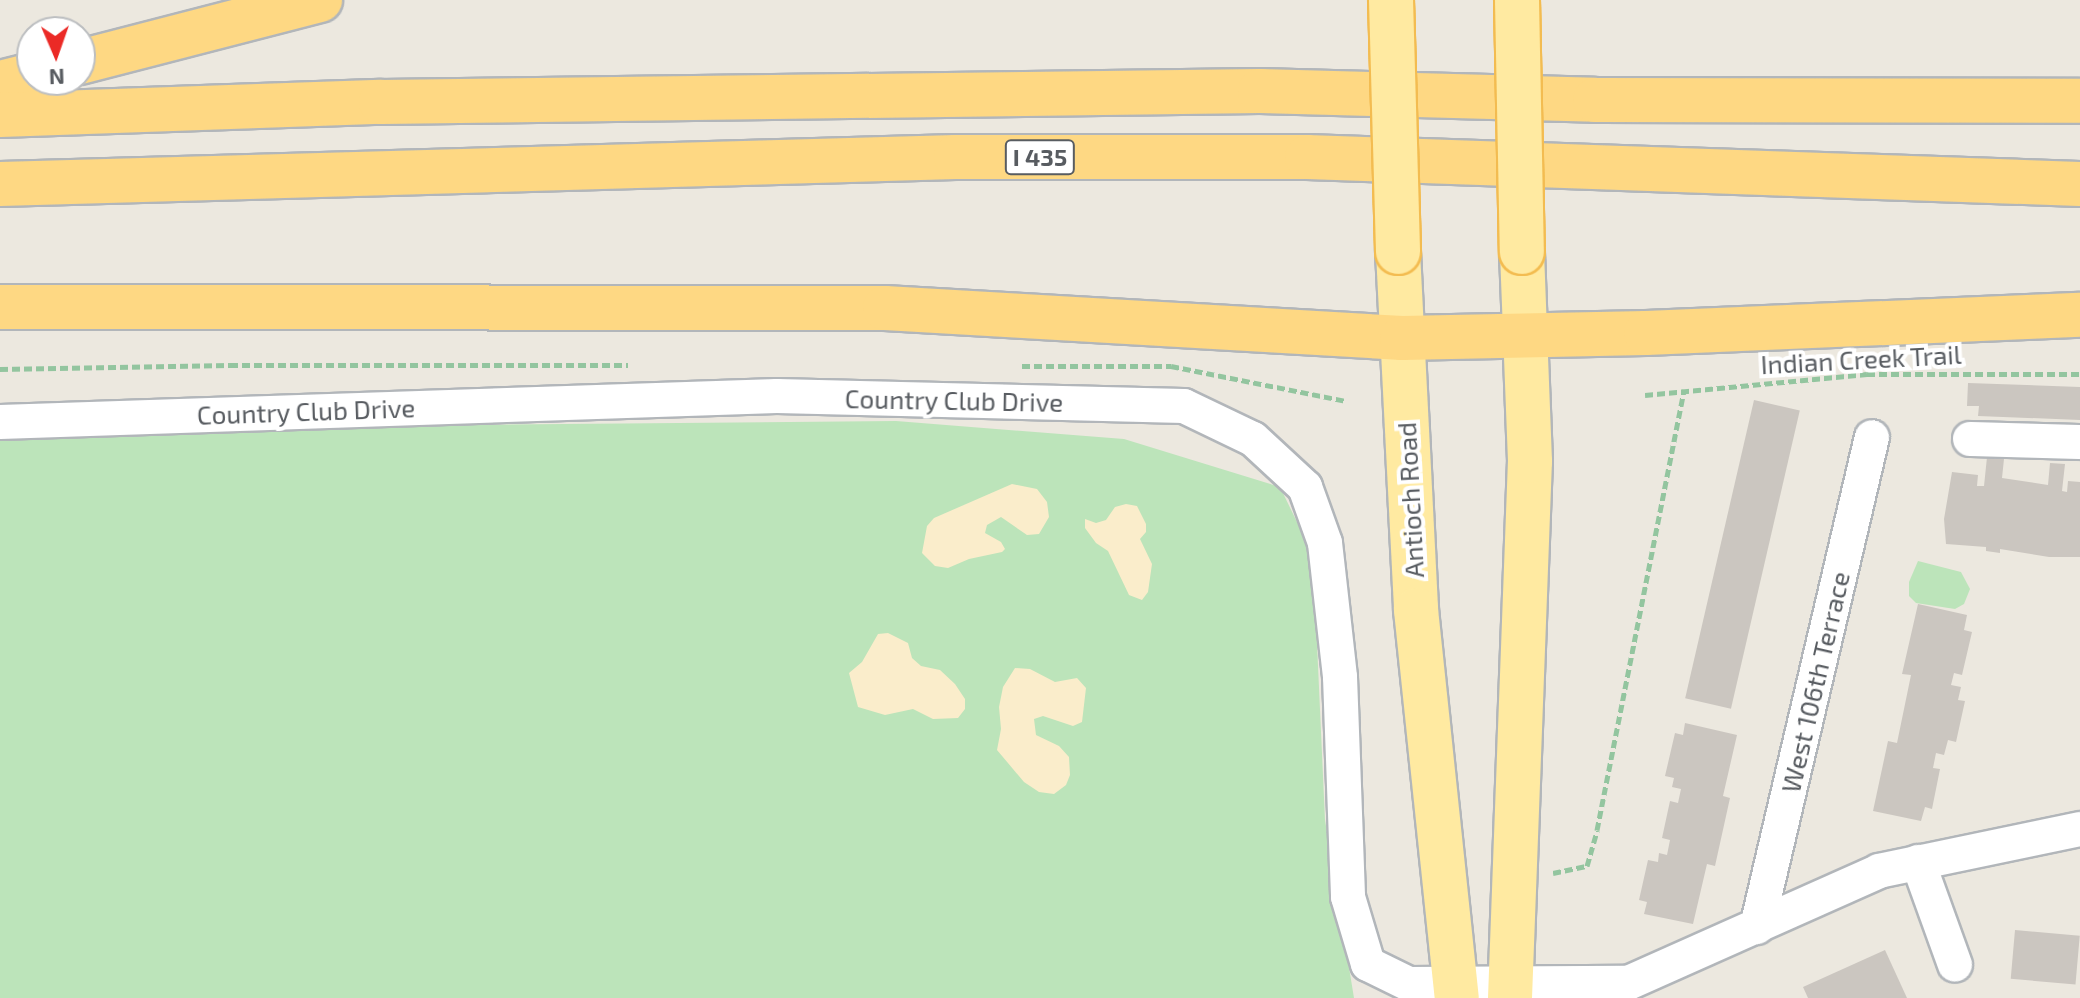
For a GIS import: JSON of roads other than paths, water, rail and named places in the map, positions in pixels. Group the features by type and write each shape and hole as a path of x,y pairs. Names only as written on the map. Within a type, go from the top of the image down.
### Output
{"highway":[{"path":"96,58 320,0"},
{"path":"0,115 381,102 995,92 1260,91 1595,100 2080,101"},
{"name":"I 435","path":"0,184 925,158 1307,157 2080,184"},
{"path":"0,307 885,308 1402,338 2080,315"}],"main road":[{"name":"Antioch Road","path":"1391,0 1398,252 1416,610 1456,991"},
{"path":"1510,991 1530,461 1517,0"}],"street":[{"name":"Country Club Drive","path":"0,422 777,396 1184,406 1253,439 1305,487 1325,543 1340,677 1348,897 1368,964 1409,984 1456,991"},
{"name":"West 106th Terrace","path":"1757,927 1872,437"},
{"path":"1970,439 2080,442"},
{"path":"1456,991 1510,991 1628,983 1879,871 2080,829"},
{"path":"1918,862 1955,965"}]}
